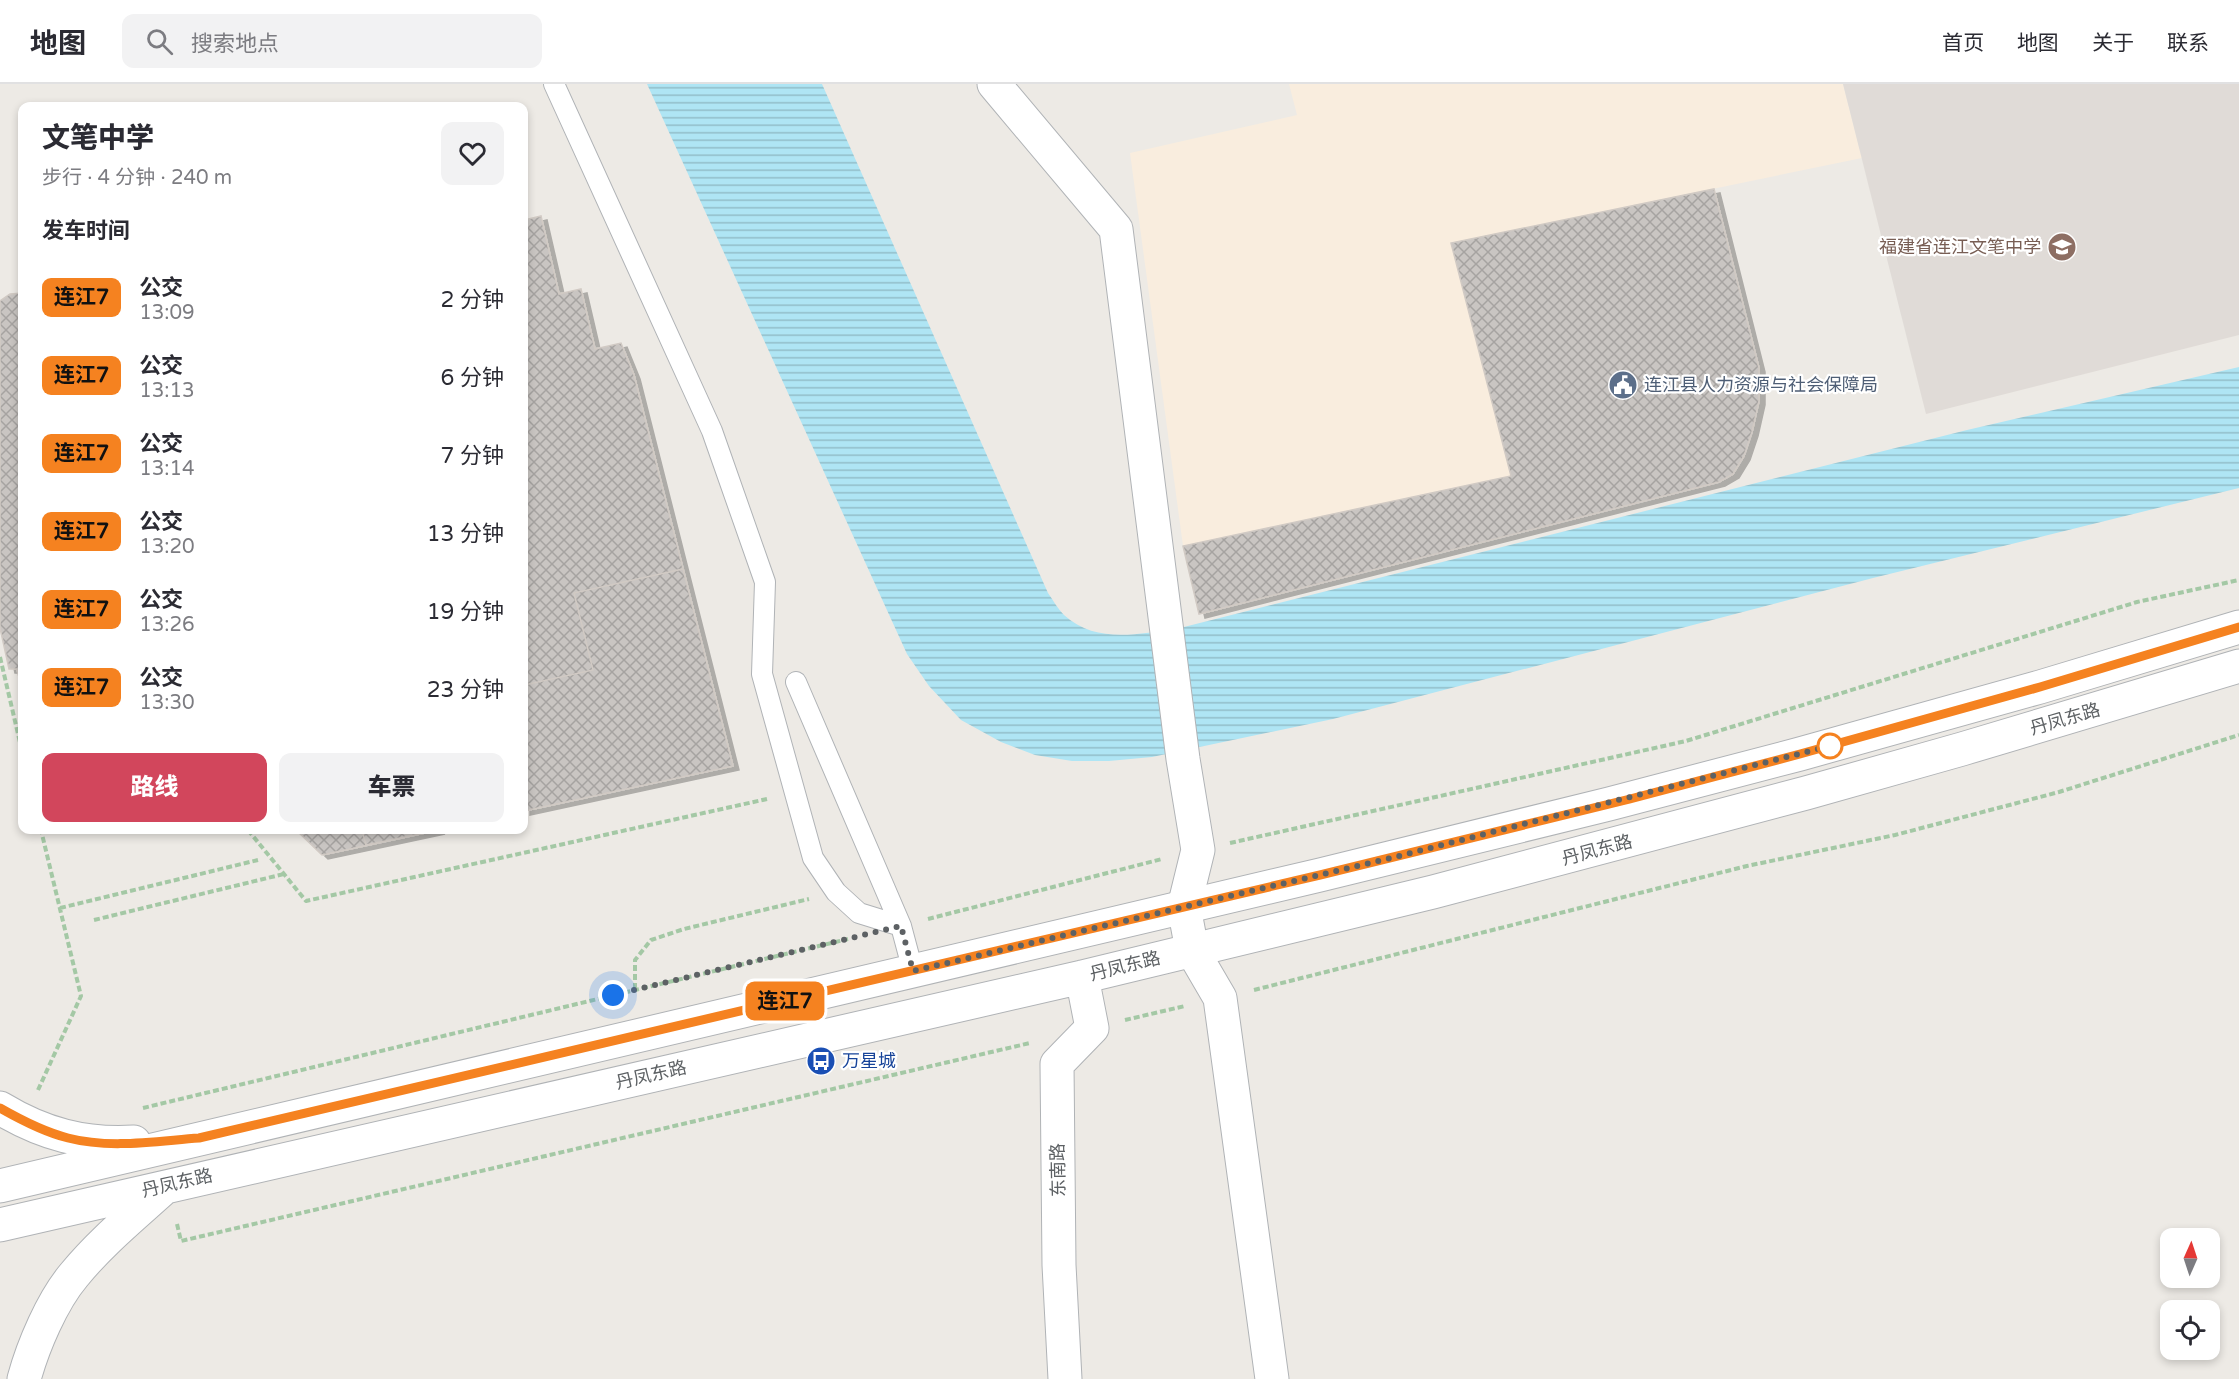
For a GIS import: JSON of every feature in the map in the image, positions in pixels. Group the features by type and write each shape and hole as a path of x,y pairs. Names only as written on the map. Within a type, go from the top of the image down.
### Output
{"main road":[{"path":"994,84 1116,229 1183,759 1198,850 1184,907 1192,950 1220,998 1272,1379"},
{"name":"丹凤东路","path":"0,1186 1391,858 1746,768 2040,687 2239,627"},
{"name":"丹凤东路","path":"0,1225 1082,977 1433,892 1616,845 1962,749 2239,666"},
{"name":"东南路","path":"1065,1379 1059,1265 1057,1064 1092,1028 1082,977"},
{"path":"0,1108 22,1121 69,1138 112,1144 199,1138"},
{"path":"24,1379 46,1321 72,1276 103,1243 167,1186"}],"lane":[{"path":"554,84 712,431 765,582 762,674 813,858 836,892 859,913 901,926"},
{"path":"796,682 901,926 913,971"}],"path":[{"path":"141,1109 901,926 1198,850 1686,741 2137,602 2239,580"},
{"path":"0,657 18,734"},
{"path":"251,834 306,901 795,794"},
{"path":"37,1091 81,996 42,834"},
{"path":"60,908 258,860"},
{"path":"94,920 284,874"},
{"path":"635,990 635,960 651,940 684,929 836,892"}],"shaded area":[{"path":"1289,84 1843,84 1862,158 1451,243 1511,476 1183,546 1130,153 1297,115"},
{"name":"福建省连江文笔中学","path":"1843,84 2239,84 2239,335 1926,414"}],"water":[{"path":"647,84 822,84 1048,593 1064,615 1090,630 1117,635 1176,629 1967,430 2239,367 2239,488 1873,578 1333,719 1152,757 1109,761 1072,761 1035,755 1001,742 961,720 929,686 907,654"}],"building":[{"name":"连江县人力资源与社会保障局","path":"1714,189 1759,368 1759,401 1752,432 1744,456 1733,474 1719,482 1199,614 1183,546 1511,476 1451,243"},
{"path":"541,216 559,294 581,289 595,349 621,343 634,375 733,766 528,810 528,219"},
{"path":"18,293 18,673 17,669 9,669 0,628 0,301 10,294"},
{"path":"683,569 733,766 528,810 528,684 593,670 574,593"},
{"path":"300,834 420,834 322,855"},
{"path":"363,834 420,834 366,845"}],"bus line":[{"name":"连江7","path":"0,1108 22,1121 69,1138 112,1144 199,1138 1320,875 1630,799 2040,687 2239,627"}],"place":[{"name":"福建省连江文笔中学","path":"2062,247"},
{"name":"连江县人力资源与社会保障局","path":"1623,385"},
{"name":"万星城","path":"821,1061"}],"route":[{"path":"613,995 901,926 913,971 1391,858 1693,783 1830,746"}]}
